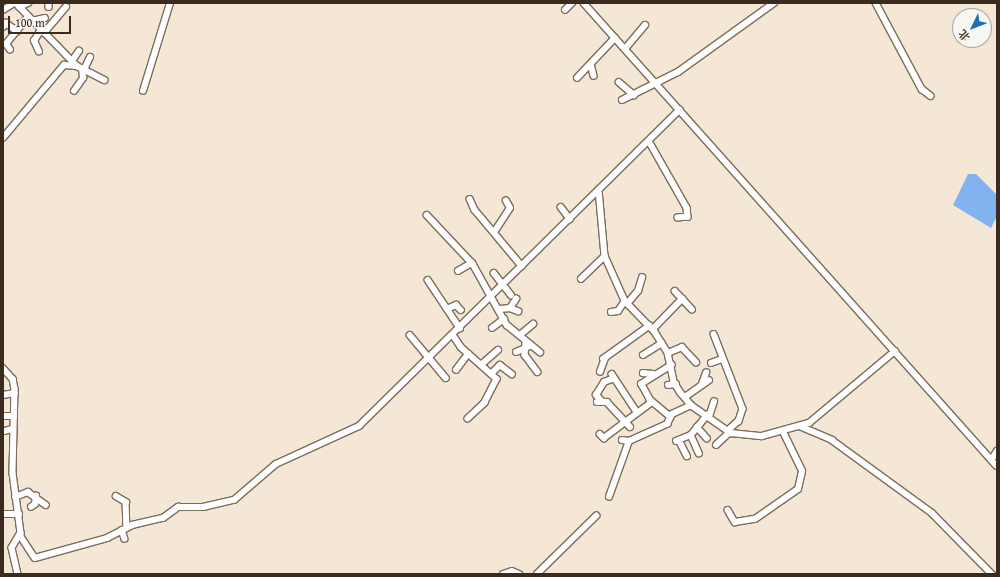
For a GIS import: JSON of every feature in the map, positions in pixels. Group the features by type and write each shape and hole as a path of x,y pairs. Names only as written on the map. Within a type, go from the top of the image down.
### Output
{"street":[{"path":"3,10 16,4 28,3"},
{"path":"143,91 170,3"},
{"path":"566,10 572,3"},
{"path":"584,3 997,466"},
{"path":"622,100 657,84 688,66 774,3"},
{"path":"876,3 922,89 931,96"},
{"path":"16,4 72,61 81,68 105,80"},
{"path":"39,52 34,41 66,7"},
{"path":"10,50 6,44 30,19 45,18"},
{"path":"3,27 6,23 17,31"},
{"path":"625,49 645,25"},
{"path":"578,78 616,38"},
{"path":"72,61 79,51"},
{"path":"81,68 90,57"},
{"path":"591,64 594,76"},
{"path":"3,138 64,65 81,68"},
{"path":"74,91 83,78 81,68"},
{"path":"619,82 634,94"},
{"path":"3,368 13,379 15,393 12,429 15,497 19,514 20,535 35,558 107,538 124,529 163,518 183,506 203,507 235,499 276,464 359,426 570,219 599,188 680,110"},
{"path":"649,141 687,208 688,217 678,218"},
{"path":"599,188 605,256 626,303 651,328 668,353 676,384 691,405 729,431 762,436 802,427 816,419 895,351"},
{"path":"470,199 474,208 495,231 522,266"},
{"path":"495,231 510,208 506,201"},
{"path":"561,207 570,219"},
{"path":"427,215 472,263 500,309 504,319 520,334 527,345 540,352"},
{"path":"581,280 605,256"},
{"path":"458,271 472,263"},
{"path":"494,273 501,287 510,295"},
{"path":"611,312 618,311 638,291 642,278"},
{"path":"428,280 460,328"},
{"path":"675,291 692,309"},
{"path":"510,308 516,299"},
{"path":"600,372 604,359 651,328 682,300"},
{"path":"447,309 456,305 461,310"},
{"path":"500,309 510,308 518,311"},
{"path":"492,328 504,319"},
{"path":"520,334 533,324"},
{"path":"714,334 722,359 743,411 729,431 716,445"},
{"path":"410,335 428,359 446,378"},
{"path":"453,335 468,354 482,364 497,379 492,392 468,419"},
{"path":"643,355 662,344"},
{"path":"516,352 527,345"},
{"path":"527,345 526,357 538,372"},
{"path":"668,353 680,347 696,362"},
{"path":"686,351 693,348"},
{"path":"482,364 498,350"},
{"path":"456,370 468,354"},
{"path":"711,363 722,359"},
{"path":"492,373 500,365 512,374"},
{"path":"670,418 652,402 641,384 653,374 671,365"},
{"path":"643,372 653,374"},
{"path":"702,384 706,373"},
{"path":"630,427 609,403 600,402 596,395 604,382 612,376 637,412"},
{"path":"685,397 709,380"},
{"path":"668,385 676,384"},
{"path":"3,395 15,393"},
{"path":"600,434 604,438 625,420 652,402"},
{"path":"687,456 678,441 691,435 708,416 714,402"},
{"path":"609,497 626,441 667,424 670,418 691,405"},
{"path":"3,416 14,416"},
{"path":"697,427 707,438"},
{"path":"802,427 845,449 932,514 992,574"},
{"path":"5,431 12,429"},
{"path":"728,510 735,522 755,519 798,489 802,471 783,432"},
{"path":"691,435 699,453"},
{"path":"992,460 997,451"},
{"path":"15,497 28,492 36,496 46,505"},
{"path":"30,507 35,504 36,496"},
{"path":"116,496 126,502 124,529 125,539"},
{"path":"3,514 19,514"},
{"path":"537,574 596,516"},
{"path":"18,574 12,548 20,535"},
{"path":"503,574 512,571 519,574"}],"water":[{"path":"968,174 976,174 997,195 997,216 991,228 953,205"}]}
